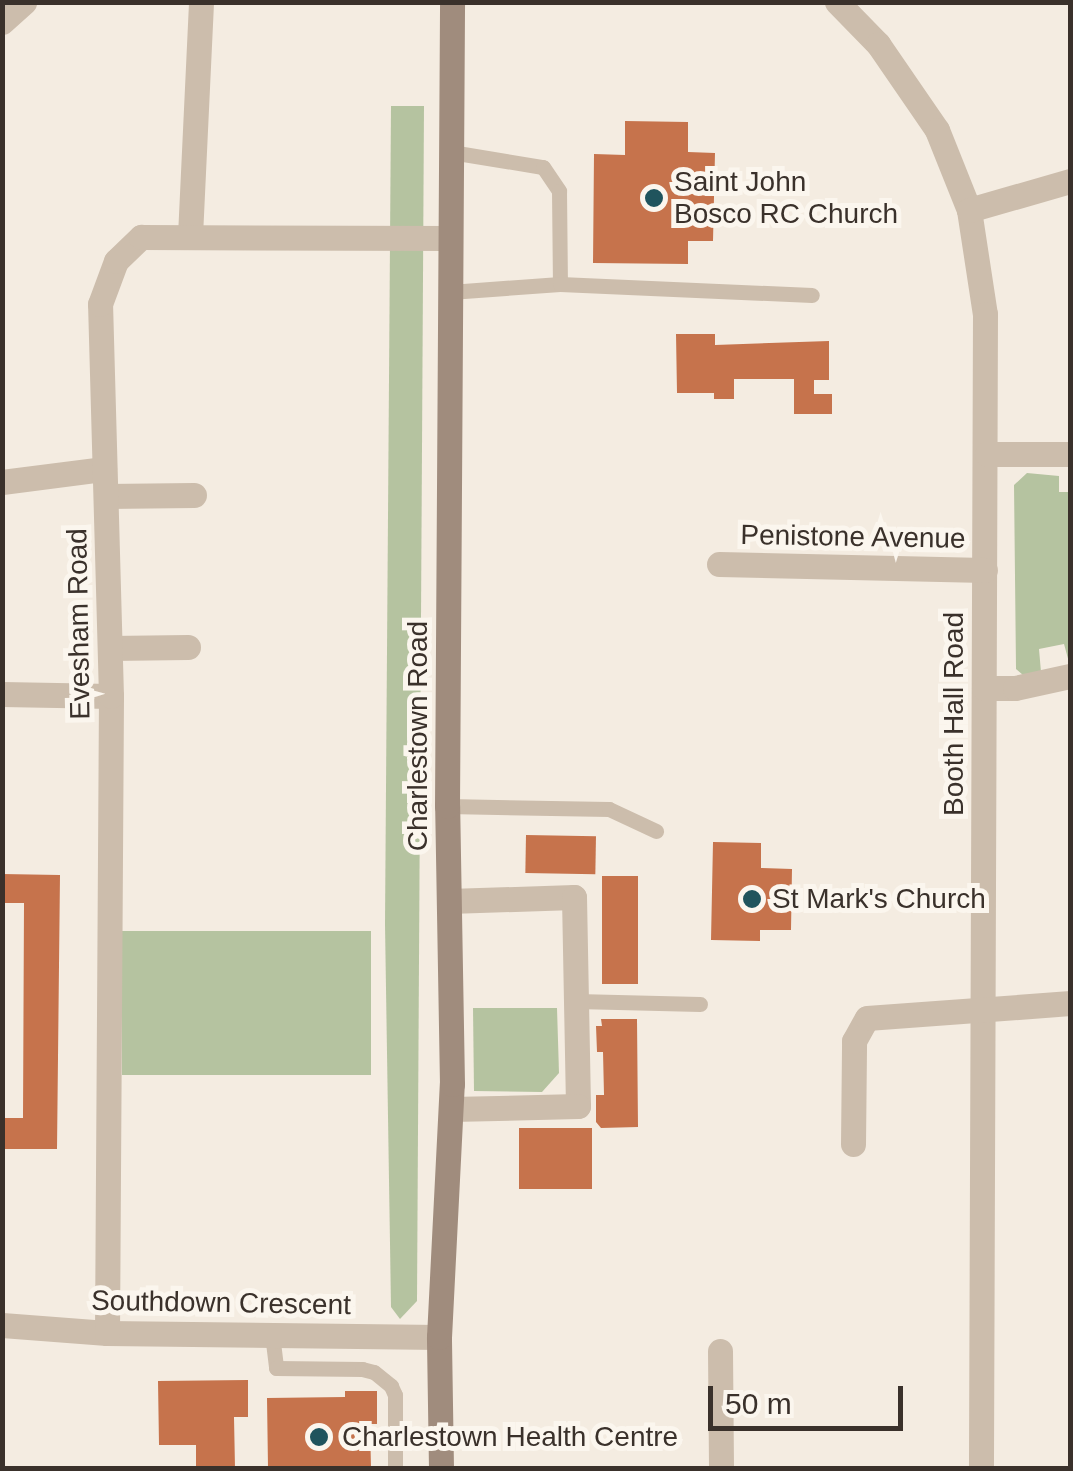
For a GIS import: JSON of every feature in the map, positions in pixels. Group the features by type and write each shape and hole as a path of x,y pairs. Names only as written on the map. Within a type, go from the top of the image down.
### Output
{"street":[{"path":"2,22 24,2"},
{"path":"190,236 201,2"},
{"name":"Charlestown Road","path":"441,1468 439,1337 451,1109 447,806 452,2"},
{"name":"Booth Hall Road","path":"838,2 878,44 937,130 968,210 985,314 982,1468"},
{"path":"968,210 1070,181"},
{"name":"Evesham Road","path":"107,1332 111,696 100,304 116,261 141,237 450,238"},
{"path":"987,454 1070,454"},
{"path":"2,482 104,469"},
{"path":"106,496 194,496"},
{"name":"Penistone Avenue","path":"718,564 985,570"},
{"path":"110,648 188,647"},
{"path":"984,688 1016,688 1070,676"},
{"path":"2,694 111,696"},
{"path":"449,901 574,898 578,1106 451,1109"},
{"path":"853,1144 854,1041 860,1024 875,1015 1070,1003"},
{"name":"Southdown Crescent","path":"2,1325 107,1332 439,1337"},
{"path":"720,1351 721,1468"}],"lane":[{"path":"451,152 543,167 559,191 560,284"},
{"path":"450,292 560,284 812,295"},
{"path":"447,806 610,810 656,832"},
{"path":"576,1001 700,1004"},
{"path":"272,1334 276,1368 362,1370 391,1386 396,1407 395,1468"}],"green space":[{"path":"391,106 424,106 417,1301 400,1319 391,1307 385,925"},
{"path":"1027,473 1059,476 1059,492 1070,492 1070,666 1064,644 1039,649 1041,672 1023,675 1016,669 1014,485"},
{"path":"122,931 371,931 371,1075 122,1075"},
{"path":"473,1008 557,1008 559,1073 542,1092 474,1091"}],"building":[{"name":"Saint John Bosco RC Church","path":"625,121 688,122 688,152 715,153 713,241 688,241 688,264 593,263 594,154 625,155"},
{"path":"676,334 715,334 715,345 829,341 829,380 814,380 814,394 832,394 832,414 794,414 794,379 734,379 734,399 714,399 714,393 677,393"},
{"path":"526,835 596,836 595,874 525,873"},
{"name":"St Mark's Church","path":"713,842 761,843 761,868 792,869 791,930 760,930 760,941 711,940"},
{"path":"2,874 60,875 57,1149 2,1149 2,1118 23,1118 24,903 2,903"},
{"path":"602,876 638,876 638,984 602,984"},
{"path":"601,1019 637,1019 638,1127 601,1128 596,1122 596,1095 604,1095 603,1052 597,1052 596,1026 602,1026"},
{"path":"519,1128 592,1128 592,1189 519,1189"},
{"path":"248,1380 248,1417 234,1417 235,1468 196,1468 196,1445 159,1445 158,1381"},
{"path":"345,1391 377,1391 377,1424 370,1424 371,1468 268,1468 267,1398 345,1397"}],"place":[{"name":"Saint John Bosco RC Church","path":"654,198"},
{"name":"St Mark's Church","path":"752,899"},
{"name":"Charlestown Health Centre","path":"319,1437"}]}
